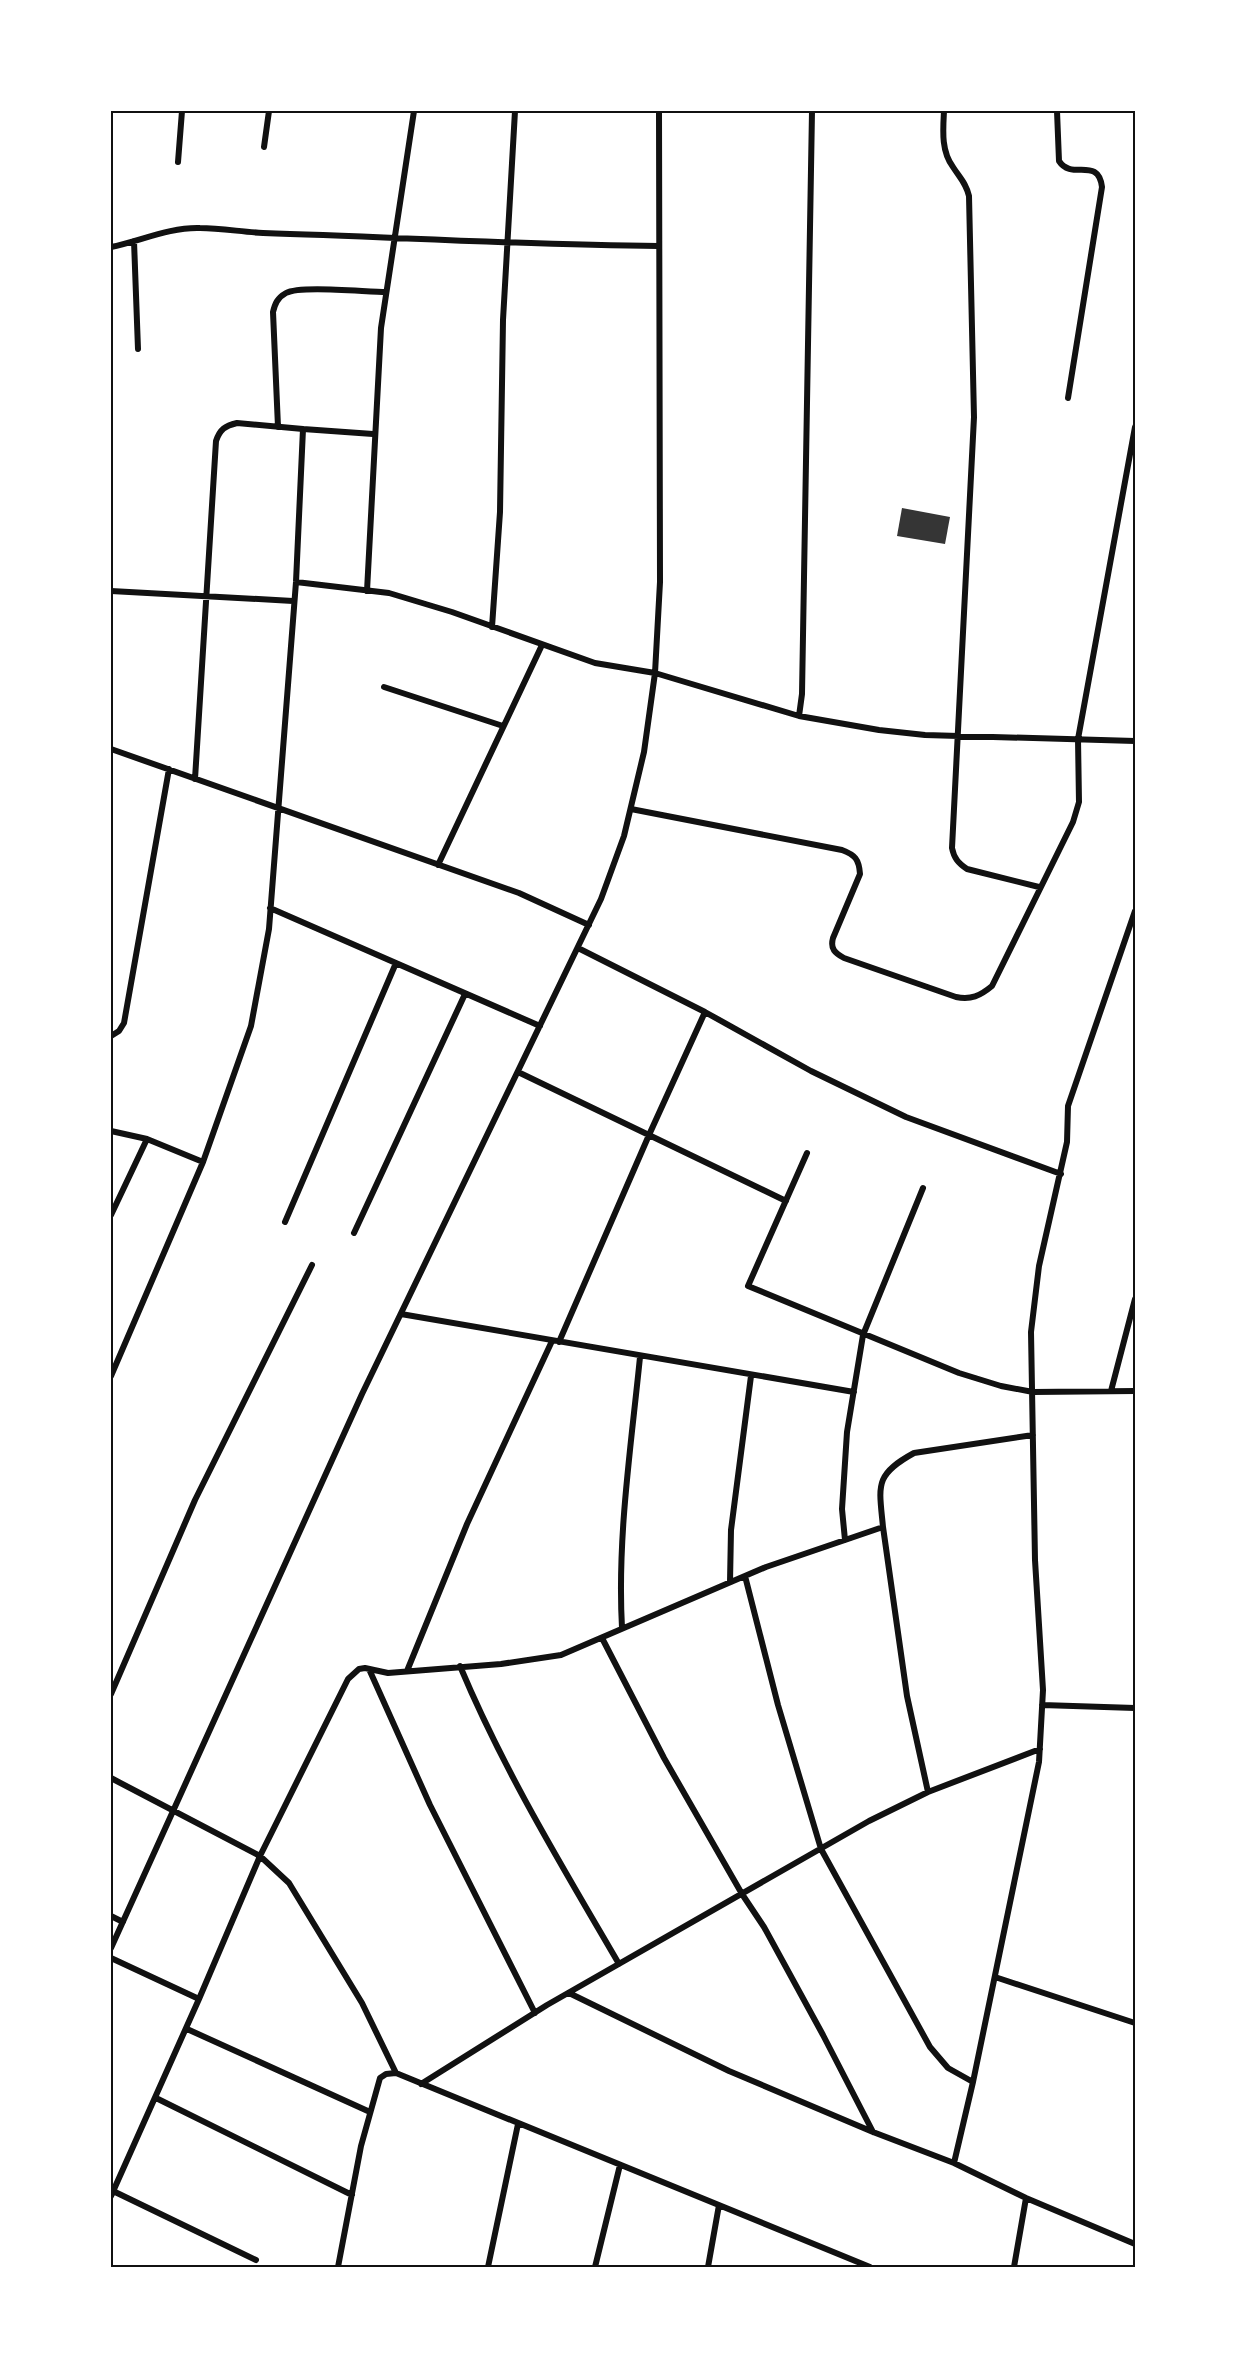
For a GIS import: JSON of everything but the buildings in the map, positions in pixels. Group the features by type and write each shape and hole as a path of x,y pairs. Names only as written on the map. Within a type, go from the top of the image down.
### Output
{"street":[{"path":"178,162 182,111"},
{"path":"264,147 269,111"},
{"path":"367,591 381,328 414,111"},
{"path":"492,627 500,512 503,320 515,111"},
{"path":"111,1948 362,1394 602,899 624,836 644,752 655,673 660,582 659,111"},
{"path":"799,716 802,694 812,111"},
{"path":"944,111 943,139 946,153 952,166 966,183 969,196 974,391 952,848 958,864 967,870 1039,887"},
{"path":"1057,111 1059,160 1063,167 1071,170 1091,170 1097,173 1101,178 1102,187 1068,398"},
{"path":"111,247 199,228 236,232 396,237 508,244 658,246"},
{"path":"134,241 138,349"},
{"path":"278,427 273,312 276,301 287,292 302,290 386,292"},
{"path":"195,779 216,441 219,432 226,426 237,423 374,434"},
{"path":"631,809 842,850 854,855 860,864 860,874 833,938 831,945 834,952 844,958 968,999 982,995 992,986 1073,822 1078,802 1078,739 1135,428"},
{"path":"111,1376 203,1162 251,1026 269,929 296,582 303,429"},
{"path":"296,582 389,593 595,663 655,673 799,716 879,730 1135,741"},
{"path":"111,591 293,601"},
{"path":"438,865 542,645"},
{"path":"384,687 503,726"},
{"path":"111,749 519,893 589,925"},
{"path":"111,1036 119,1031 124,1023 169,770"},
{"path":"270,908 540,1026"},
{"path":"954,2163 1039,1762 1042,1705 1035,1560 1030,1332 1039,1266 1067,1142 1068,1106 1135,912"},
{"path":"578,948 705,1012 811,1071 906,1117 1061,1174"},
{"path":"285,1222 396,963"},
{"path":"354,1233 465,994"},
{"path":"407,1671 467,1524 555,1342 705,1012"},
{"path":"518,1072 786,1201"},
{"path":"111,1131 147,1139 203,1162"},
{"path":"111,1215 147,1139"},
{"path":"807,1153 748,1286 959,1373 1001,1386 1033,1392 1135,1391"},
{"path":"845,1540 842,1509 847,1432 863,1335 923,1188"},
{"path":"111,1694 195,1500 312,1265"},
{"path":"1111,1391 1135,1299"},
{"path":"401,1314 640,1357 854,1392"},
{"path":"622,1628 620,1589 625,1507 640,1357"},
{"path":"730,1581 730,1530 751,1376"},
{"path":"928,1792 907,1696 883,1527 879,1492 882,1480 898,1462 914,1453 1033,1435"},
{"path":"256,2260 112,2193 187,2029 260,1856 348,1679 358,1669 388,1673 501,1664 561,1655 745,1575 883,1527"},
{"path":"745,1575 778,1705 821,1849 930,2047 948,2068 973,2082"},
{"path":"602,1638 664,1758 742,1894 764,1927 873,2132"},
{"path":"460,1666 483,1720 521,1796 619,1964"},
{"path":"369,1669 430,1805 535,2013"},
{"path":"1042,1705 1135,1708"},
{"path":"421,2084 568,1993 869,1821 928,1792 1040,1749"},
{"path":"111,1778 260,1856 289,1882 362,2002 396,2073"},
{"path":"111,1916 123,1922"},
{"path":"111,1958 199,2000"},
{"path":"995,1977 1135,2023"},
{"path":"568,1993 729,2071 873,2132 954,2163 1026,2198 1135,2244"},
{"path":"187,2029 370,2112"},
{"path":"338,2267 361,2146 380,2078 386,2074 396,2073 870,2267"},
{"path":"156,2098 352,2195"},
{"path":"488,2267 518,2124"},
{"path":"595,2267 620,2165"},
{"path":"1014,2267 1026,2198"},
{"path":"708,2267 719,2205"}]}
